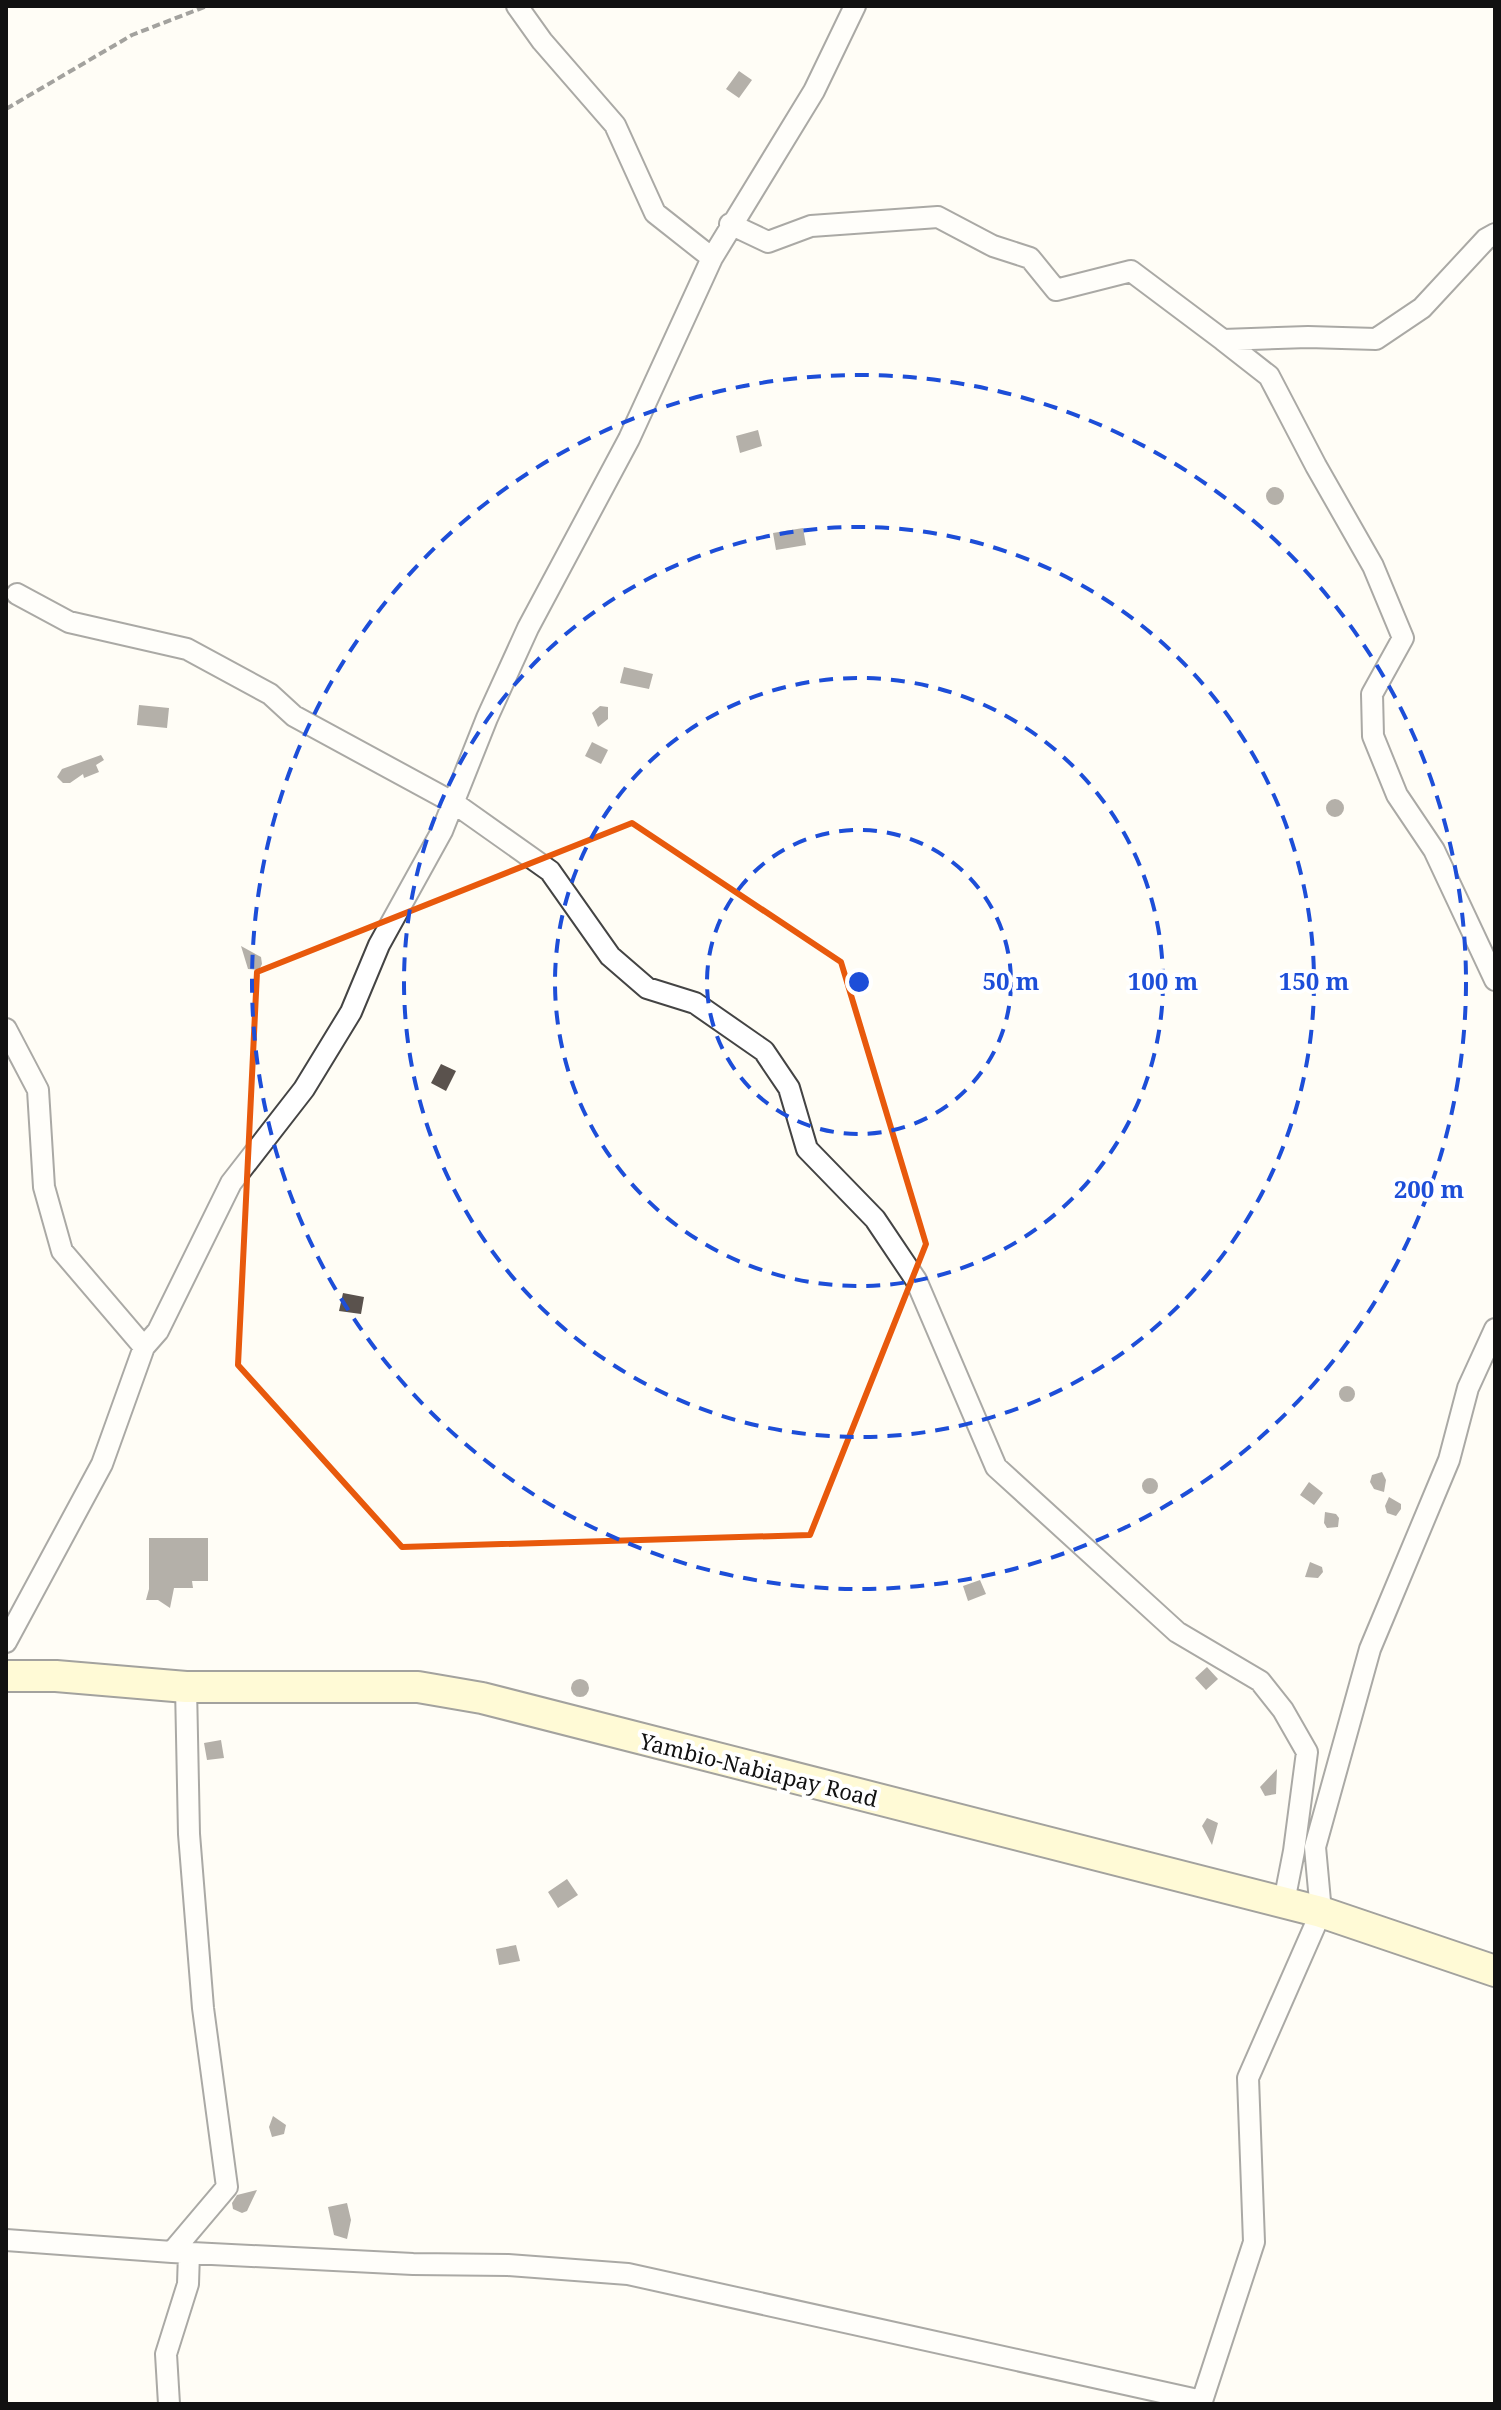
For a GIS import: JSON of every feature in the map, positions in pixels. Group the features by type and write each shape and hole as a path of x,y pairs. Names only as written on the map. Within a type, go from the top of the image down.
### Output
{"main road":[{"name":"Yambio-Nabiapay Road","path":"6,1676 56,1676 186,1687 418,1687 482,1698 1284,1902 1495,1971"}],"street":[{"path":"517,6 542,41 615,125 655,213 712,258"},
{"path":"6,1642 102,1464 144,1347 158,1331 231,1183 304,1089 351,1012 379,945 442,831 487,718 528,628 629,439 712,258 814,91 855,6"},
{"path":"730,224 768,242 811,226 938,217 993,246 1030,258 1056,290 1131,271 1269,376 1379,580 1403,638 1372,694 1373,736 1397,795 1434,850 1495,980"},
{"path":"1223,340 1308,337 1376,339 1422,308 1486,239 1495,234"},
{"path":"17,594 69,622 187,649 270,694 294,716 454,803 550,871 610,956 647,988 695,1003 764,1051 789,1088 807,1149 875,1219 916,1280 996,1467 1177,1632 1260,1681 1283,1710 1307,1752 1284,1902"},
{"path":"6,1029 38,1090 44,1187 62,1251 144,1347"},
{"path":"6,2240 180,2252 413,2264 508,2265 628,2274 1202,2401 1254,2242 1248,2078 1321,1912 1315,1847 1370,1649 1449,1460 1468,1388 1495,1329"},
{"path":"169,2404 166,2354 188,2284 180,2252 227,2187 201,1992 189,1834 186,1687"}],"path":[{"path":"6,109 132,35 207,6"}],"highlighted area":[{"path":"632,823 841,962 926,1244 810,1535 402,1547 238,1365 257,972"}],"building":[{"path":"739,71 752,80 739,98 726,89"},
{"path":"758,430 762,446 740,453 736,436"},
{"path":"1271,487 1279,487 1284,496 1282,503 1271,505 1266,500 1266,492"},
{"path":"803,528 806,545 776,550 773,533"},
{"path":"624,667 653,674 649,689 620,683"},
{"path":"139,705 169,708 167,728 137,725"},
{"path":"600,706 608,707 608,719 598,727 592,713"},
{"path":"592,742 608,750 601,764 585,756"},
{"path":"101,755 104,760 96,765 99,772 84,778 83,774 70,783 63,783 57,777 62,769"},
{"path":"1335,799 1344,808 1335,817 1326,808"},
{"path":"241,946 261,957 259,970 248,969"},
{"path":"441,1064 456,1071 446,1091 431,1083"},
{"path":"343,1293 364,1297 361,1314 339,1311"},
{"path":"1344,1386 1350,1386 1355,1394 1353,1400 1344,1402 1339,1397 1339,1391"},
{"path":"1382,1472 1386,1480 1384,1492 1374,1489 1370,1482 1372,1475"},
{"path":"1147,1478 1153,1478 1158,1486 1156,1492 1147,1494 1142,1489 1142,1483"},
{"path":"1309,1482 1323,1493 1314,1505 1300,1495"},
{"path":"1389,1497 1401,1504 1396,1516 1387,1513 1385,1506"},
{"path":"1325,1512 1336,1514 1338,1527 1327,1528"},
{"path":"149,1538 208,1538 208,1581 192,1581 193,1588 174,1588 170,1608 158,1600 146,1600 149,1589"},
{"path":"1310,1562 1322,1567 1323,1572 1318,1578 1305,1577"},
{"path":"980,1580 986,1594 968,1601 963,1586"},
{"path":"1207,1667 1218,1679 1206,1690 1195,1678"},
{"path":"580,1679 589,1688 580,1697 571,1688"},
{"path":"221,1740 224,1758 207,1760 204,1743"},
{"path":"1277,1769 1276,1794 1265,1796 1260,1787"},
{"path":"1207,1818 1218,1823 1212,1845 1202,1826"},
{"path":"567,1879 578,1895 558,1908 548,1892"},
{"path":"516,1945 520,1961 499,1965 496,1949"},
{"path":"273,2116 286,2125 284,2134 272,2137 269,2127"},
{"path":"257,2190 247,2211 242,2213 233,2209 232,2203 237,2195"},
{"path":"347,2203 351,2220 347,2239 334,2235 328,2207"}]}
